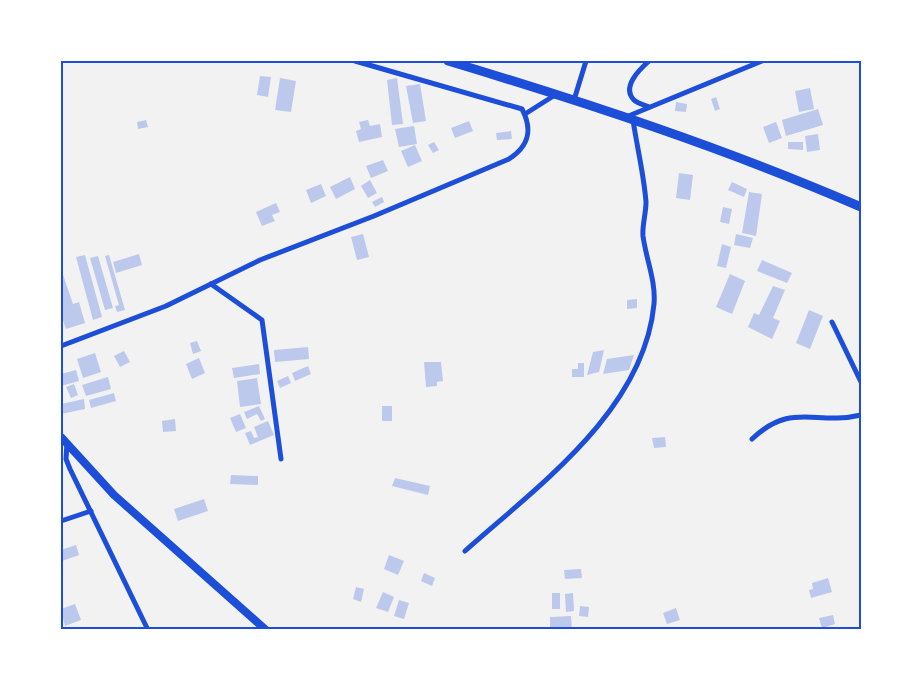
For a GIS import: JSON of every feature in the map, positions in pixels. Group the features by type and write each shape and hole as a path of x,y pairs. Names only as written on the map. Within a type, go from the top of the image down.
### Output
{"main road":[{"path":"448,61 463,64 629,118 805,183 861,207"},
{"path":"64,440 114,494 266,630"}],"street":[{"path":"61,346 166,306 260,260 374,216 509,159 520,152 527,141 529,131 522,109 355,61"},
{"path":"574,100 586,61"},
{"path":"649,61 634,77 630,85 634,100 649,107"},
{"path":"465,551 575,452 624,392 641,360 649,329 654,287 643,234 646,201 629,118 649,107 762,61"},
{"path":"525,114 555,95"},
{"path":"211,284 262,320 281,459"},
{"path":"832,322 861,382"},
{"path":"752,440 764,428 783,418 794,416 832,418 861,415"},
{"path":"64,440 66,459 148,630"},
{"path":"61,521 91,510"}],"building":[{"path":"260,76 271,77 268,97 257,95"},
{"path":"280,78 296,81 291,112 275,110"},
{"path":"397,78 403,124 392,125 387,80"},
{"path":"420,84 426,121 413,123 406,86"},
{"path":"810,88 814,109 799,112 795,91"},
{"path":"716,97 720,109 715,111 711,99"},
{"path":"676,102 687,104 686,112 675,111"},
{"path":"818,109 823,125 786,136 782,120"},
{"path":"146,120 148,127 138,129 137,122"},
{"path":"368,120 370,126 380,124 382,137 359,142 356,131 361,129 359,122"},
{"path":"469,121 473,131 455,138 451,128"},
{"path":"776,122 782,138 769,143 763,127"},
{"path":"414,126 417,144 399,147 395,129"},
{"path":"511,131 512,139 497,140 496,133"},
{"path":"818,134 820,150 807,152 805,136"},
{"path":"434,142 439,150 433,153 428,145"},
{"path":"788,142 803,142 803,150 788,149"},
{"path":"415,145 422,161 408,167 401,151"},
{"path":"383,160 388,171 371,178 366,166"},
{"path":"679,173 693,175 690,200 676,198"},
{"path":"350,177 355,189 336,199 330,187"},
{"path":"370,180 377,193 368,198 361,186"},
{"path":"732,182 747,189 744,197 728,190"},
{"path":"321,184 326,196 311,203 306,190"},
{"path":"749,192 762,194 756,236 742,233"},
{"path":"382,197 384,202 375,207 372,202"},
{"path":"276,203 280,212 272,215 275,221 262,226 256,212"},
{"path":"723,207 732,209 729,224 720,222"},
{"path":"363,234 369,257 357,260 351,237"},
{"path":"736,234 753,238 750,248 734,245"},
{"path":"722,244 731,247 726,268 717,266"},
{"path":"139,254 142,265 116,273 113,262"},
{"path":"85,255 102,317 93,320 76,257"},
{"path":"109,255 125,310 117,312 115,306 119,305 105,256"},
{"path":"98,256 113,308 105,310 90,258"},
{"path":"762,260 792,273 787,283 757,271"},
{"path":"61,269 73,304 79,302 85,323 66,329 61,315"},
{"path":"730,274 745,281 732,314 716,307"},
{"path":"773,286 785,290 773,318 780,321 772,339 748,327 754,313 759,315"},
{"path":"637,299 637,308 627,309 627,300"},
{"path":"809,310 823,316 810,349 796,343"},
{"path":"197,341 201,351 193,354 190,343"},
{"path":"308,347 309,359 275,362 274,350"},
{"path":"604,350 599,372 587,375 593,352"},
{"path":"124,351 130,362 120,367 114,356"},
{"path":"95,353 101,372 83,378 77,359"},
{"path":"634,355 629,370 603,374 607,359"},
{"path":"199,358 205,373 192,379 186,364"},
{"path":"424,362 441,362 443,381 437,382 437,386 426,387"},
{"path":"578,363 584,363 584,377 572,377 572,369 578,369"},
{"path":"259,364 260,374 234,378 232,368"},
{"path":"308,366 311,374 295,381 292,373"},
{"path":"76,370 79,381 61,386 61,374"},
{"path":"288,376 291,383 280,388 277,381"},
{"path":"108,377 111,389 86,396 82,385"},
{"path":"257,378 261,404 240,407 237,381"},
{"path":"74,384 78,395 71,398 66,387"},
{"path":"114,393 116,401 91,408 89,400"},
{"path":"84,399 85,409 61,414 61,404"},
{"path":"259,406 265,419 261,421 257,414 247,419 244,412"},
{"path":"382,406 392,406 392,421 382,421"},
{"path":"240,414 246,428 236,432 230,418"},
{"path":"175,419 176,431 163,432 162,421"},
{"path":"268,421 274,435 250,445 245,433 251,431 254,438 258,437 254,427"},
{"path":"665,437 666,447 654,448 652,438"},
{"path":"231,475 258,476 258,485 230,484"},
{"path":"395,478 430,486 428,495 392,486"},
{"path":"204,499 208,511 178,521 174,509"},
{"path":"76,545 79,555 62,561 61,550"},
{"path":"389,555 404,561 398,575 384,569"},
{"path":"581,569 582,578 565,579 564,570"},
{"path":"424,573 435,578 432,586 421,581"},
{"path":"828,578 832,592 811,598 809,590 813,589 812,583"},
{"path":"356,587 364,589 361,602 353,599"},
{"path":"383,592 394,597 388,612 376,608"},
{"path":"552,593 560,593 560,609 552,609"},
{"path":"573,593 574,611 566,612 565,594"},
{"path":"399,600 409,603 404,619 394,616"},
{"path":"75,604 81,620 65,626 61,609"},
{"path":"580,606 589,607 588,617 579,616"},
{"path":"676,608 680,620 667,624 663,613"},
{"path":"833,615 835,624 822,628 819,618"},
{"path":"571,616 572,630 550,630 550,617"}]}
